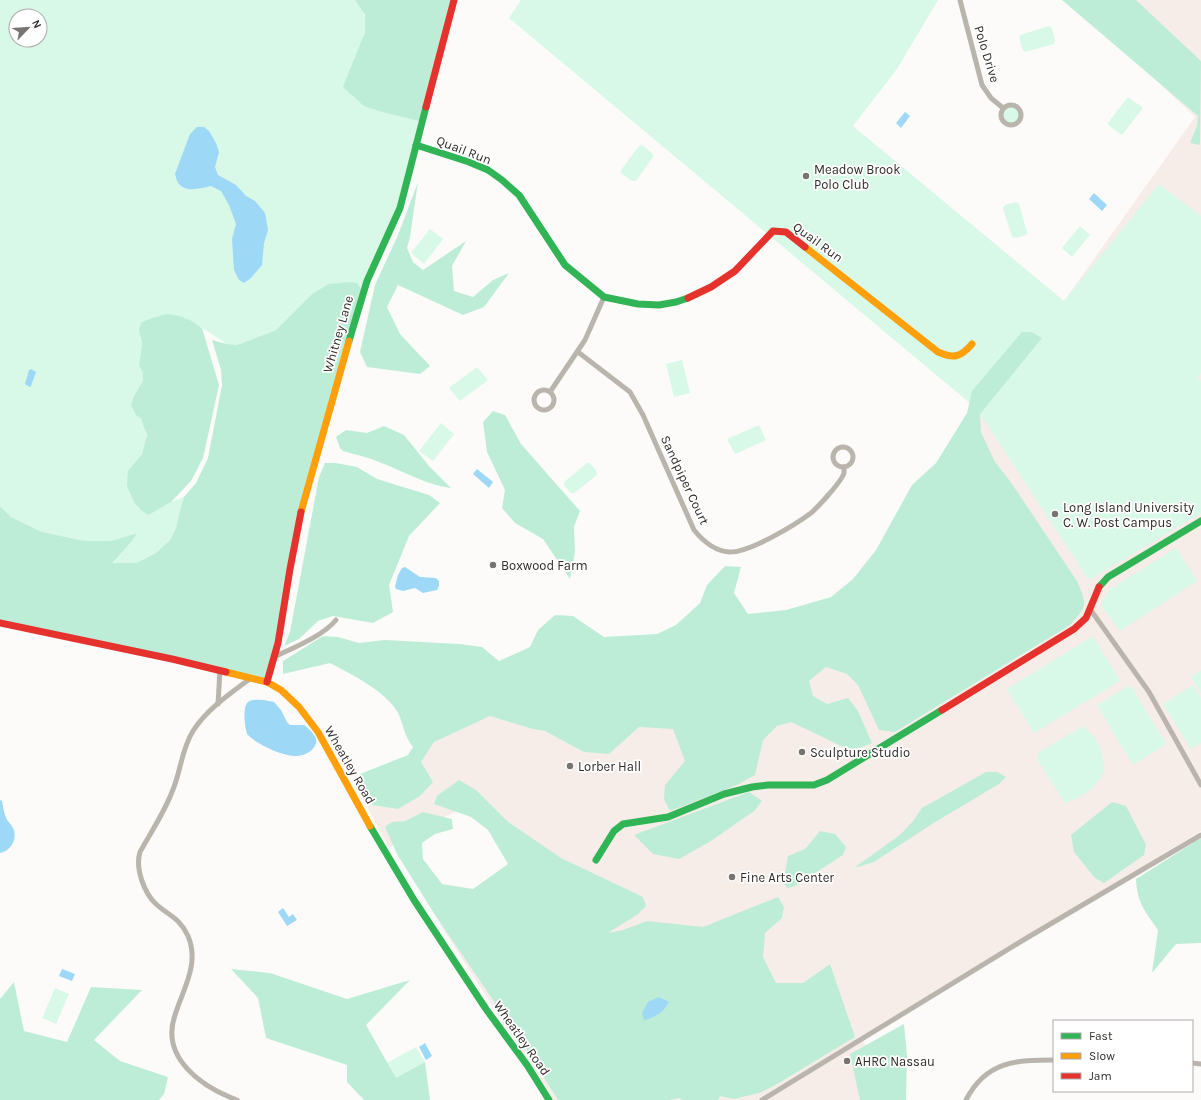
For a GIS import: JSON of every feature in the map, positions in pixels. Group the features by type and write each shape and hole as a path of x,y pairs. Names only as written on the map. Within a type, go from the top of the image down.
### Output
{"street":[{"name":"Whitney Lane","path":"267,682 274,657 304,500 349,338 369,275 391,231 400,208 454,0"},
{"name":"Polo Drive","path":"960,0 982,85 991,98 1004,108"},
{"path":"1012,105 1018,107 1022,116 1019,122 1013,125 1006,124 1001,115 1004,108 1012,105"},
{"name":"Quail Run","path":"416,145 469,162 488,170 502,180 519,195 565,265 604,296 638,304 659,305 676,302 711,287 735,271 748,255 772,231 786,232 938,352 947,357 962,355 972,344"},
{"path":"550,392 585,340 604,296"},
{"name":"Sandpiper Court","path":"578,352 619,383 634,397 694,530 702,539 716,549 730,552 743,550 770,538 793,525 812,512 838,483 844,474 844,467"},
{"path":"596,860 614,831 623,824 668,817 724,794 752,787 768,784 814,785 827,780 1074,629 1086,618 1100,585 1108,576 1201,520"},
{"path":"1090,609 1149,692 1201,785"},
{"path":"274,657 308,640 336,620"},
{"name":"Wheatley Road","path":"0,623 220,670 267,682 281,690 299,707 318,732 383,849 414,900 486,1009 527,1065 549,1100"},
{"path":"218,704 220,670"},
{"path":"238,1100 222,1094 201,1081 183,1064 174,1047 172,1040 172,1027 174,1015 191,973 191,951 188,937 183,926 173,916 160,908 151,898 139,870 138,858 172,793 184,751 192,732 203,717 251,678"},
{"path":"762,1100 1025,939 1201,835"},
{"path":"966,1100 983,1078 998,1067 1010,1062 1053,1060"}],"shaded area":[{"name":"Long Island University C. W. Post Campus","path":"1071,0 1201,0 1201,831 863,1038 882,1100 553,1100 439,923 528,868 471,803 389,848 353,780 422,752 398,684 842,618 977,410 1064,301 1195,117"}],"green space":[{"path":"0,0 355,0 363,13 366,25 358,51 386,113 422,122 400,208 363,292 312,294 276,330 237,345 227,344 192,321 140,338 142,344 139,366 143,373 143,382 134,396 136,415 143,422 146,437 141,455 128,471 149,515 171,502 184,497 176,528 170,540 156,553 136,563 111,563 132,541 136,533 111,541 85,541 42,532 11,517 0,506"},
{"path":"355,0 454,0 422,122 364,106 343,87 365,32 365,15"},
{"name":"Meadow Brook Polo Club","path":"521,0 938,0 897,69 853,126 1064,301 1159,184 1201,216 1201,373 1197,378 1201,381 1201,513 1089,580 977,409 509,18"},
{"path":"1062,0 1136,0 1201,61 1200,145 1190,143 1197,126 1198,116"},
{"path":"1049,26 1052,28 1055,40 1054,44 1025,52 1022,49 1020,35"},
{"path":"1128,97 1143,108 1122,135 1107,124"},
{"path":"1011,106 1017,109 1020,115 1017,121 1011,124 1005,121 1002,115 1005,109"},
{"path":"642,145 653,154 653,157 636,181 632,181 621,173 621,170 639,146"},
{"path":"418,182 407,248 413,262 423,270 466,241 452,266 454,291 473,297 493,280 509,273 484,307 463,315 398,285 387,307 400,334 430,366 420,374 367,367 360,352 375,285 398,235"},
{"path":"1016,202 1019,204 1027,232 1026,235 1015,238 1012,237 1003,208 1005,205"},
{"path":"1080,226 1090,235 1072,257 1062,248"},
{"path":"430,229 443,239 424,264 411,253"},
{"path":"349,282 357,283 363,292 304,500 267,682 0,624 0,506 11,517 42,532 85,541 111,541 137,533 132,541 112,563 136,563 156,553 170,540 176,528 184,497 196,483 208,458 222,385 221,370 212,340 237,345 276,330 312,294 329,284"},
{"path":"167,314 179,316 192,321 202,328 219,385 203,458 191,481 171,502 149,515 142,511 134,502 127,486 128,471 142,454 147,435 141,419 136,415 131,405 134,396 143,381 143,373 139,366 142,344 139,329 142,322"},
{"path":"1022,332 1031,332 1042,338 980,414 981,432 995,462 1010,481 1077,581 1083,595 1083,609 1070,625 895,732 879,730 858,685 847,674 826,667 809,681 813,696 827,704 848,698 858,711 872,743 852,751 791,722 777,726 763,740 755,775 737,785 670,811 664,799 665,785 685,761 673,729 639,727 609,754 584,752 545,731 533,729 490,716 434,742 421,762 433,782 420,796 398,809 373,805 360,788 360,774 408,755 413,747 405,734 400,717 393,705 368,684 330,663 283,674 283,661 323,636 338,637 359,643 385,640 460,644 482,647 499,661 530,647 538,630 555,615 573,616 604,637 657,634 676,625 700,603 707,585 725,566 741,567 734,593 748,614 786,610 831,597 853,579 876,550 912,485 936,463 967,413 972,391"},
{"path":"682,360 690,393 674,397 666,364"},
{"path":"477,367 488,380 460,401 449,388"},
{"path":"493,411 505,415 521,444 580,511 574,527 575,552 570,579 543,539 515,523 502,508 505,490 487,452 483,422"},
{"path":"441,423 454,434 433,461 419,451"},
{"path":"759,425 766,440 735,454 727,439"},
{"path":"384,426 404,435 429,466 451,488 425,481 374,460 343,451 340,448 336,437 346,430 367,433"},
{"path":"325,463 336,463 357,467 377,479 429,495 440,503 409,536 389,585 393,612 373,623 333,616 318,621 299,639 284,646 290,632 319,477"},
{"path":"587,463 590,463 597,472 597,475 574,493 571,493 564,485 564,482"},
{"path":"1176,548 1197,581 1120,631 1101,605 1109,590"},
{"path":"1093,636 1120,681 1034,733 1007,689"},
{"path":"1201,670 1201,693 1191,677"},
{"path":"1130,685 1166,744 1133,765 1097,705"},
{"path":"1193,685 1201,698 1201,743 1191,749 1163,704"},
{"path":"1083,726 1093,736 1100,748 1104,771 1099,780 1090,790 1080,797 1065,803 1037,759 1038,753"},
{"path":"986,772 997,772 1006,777 999,784 932,824 874,862 854,868 901,834 922,808"},
{"path":"459,780 476,790 507,821 561,858 643,897 646,906 638,914 608,933 623,930 647,921 703,927 778,897 784,907 782,918 765,933 763,957 776,983 803,983 830,964 855,1037 774,1086 759,1093 734,1099 720,1096 718,1100 683,1100 679,1098 669,1100 558,1100 523,1044 435,915 397,854 385,827 392,822 405,821 423,812 452,819 453,829 435,834 422,843 423,859 442,884 473,889 508,864 488,830 471,817 434,804 437,796"},
{"path":"749,792 762,801 754,811 711,841 679,859 653,854 634,835"},
{"path":"1112,802 1126,806 1146,845 1144,855 1104,883 1095,878 1074,852 1071,835"},
{"path":"820,831 835,834 846,847 843,855 795,886 788,888 783,883 788,856 805,849"},
{"path":"1201,838 1201,943 1176,944 1152,973 1158,930 1142,906 1138,894 1136,879"},
{"path":"231,969 270,973 347,999 410,980 366,1025 396,1078 425,1062 430,1100 364,1100 347,1082 347,1065 266,1038 258,998"},
{"path":"14,982 24,1031 67,1042 91,987 142,990 94,1040 120,1061 168,1077 164,1094 159,1100 0,1100 0,999"},
{"path":"55,988 69,994 56,1024 42,1018"},
{"path":"904,1024 907,1055 906,1100 860,1100 850,1054"},
{"path":"416,1047 425,1062 396,1079 387,1063"}],"water":[{"path":"905,112 910,116 901,128 896,123"},
{"path":"197,127 204,127 209,131 216,143 219,152 215,167 218,175 236,185 246,196 255,201 265,213 268,230 264,243 262,265 251,278 244,283 239,280 234,270 232,239 236,224 229,205 221,191 211,186 194,189 182,187 176,178 175,174 190,134"},
{"path":"1094,193 1107,205 1102,211 1089,199"},
{"path":"31,369 36,372 30,387 25,384 29,370"},
{"path":"477,469 493,482 489,488 473,474"},
{"path":"405,567 420,577 436,578 439,581 437,590 423,593 415,588 403,591 396,589 395,586 398,575 402,568"},
{"path":"251,700 274,702 290,725 304,725 311,731 316,739 316,743 309,752 298,756 288,755 262,745 247,734 244,717 246,705"},
{"path":"0,800 2,801 4,813 13,828 15,836 10,847 4,852 0,853"},
{"path":"283,908 289,917 293,914 297,920 287,926 278,912"},
{"path":"62,969 75,974 72,981 59,976"},
{"path":"659,997 669,1002 667,1006 659,1014 644,1020 642,1013 648,1002"},
{"path":"425,1043 432,1056 426,1060 419,1047"}],"traffic: fast":[{"path":"349,341 367,281 400,208 426,107"},
{"path":"416,145 469,162 488,170 502,180 519,195 565,265 604,297 638,304 659,305 688,298"},
{"path":"1099,587 1108,577 1201,521"},
{"path":"596,860 614,831 623,824 668,817 724,794 752,787 768,785 814,785 827,780 942,710"},
{"path":"370,826 414,900 486,1009 527,1065 549,1100"}],"traffic: slow":[{"path":"805,247 938,352 949,356 957,356 964,352 972,344"},
{"path":"301,512 349,341"},
{"path":"226,672 267,682 281,690 299,707 318,732 370,826"}],"traffic: jam":[{"path":"426,107 454,0"},
{"path":"688,298 711,287 735,271 773,231 786,232 805,247"},
{"path":"267,682 278,643 301,512"},
{"path":"942,710 1074,629 1086,618 1099,587"},
{"path":"0,623 172,659 226,672"}],"place":[{"name":"Meadow Brook Polo Club","path":"806,176"},
{"name":"Long Island University C. W. Post Campus","path":"1055,514"},
{"name":"Boxwood Farm","path":"493,565"},
{"name":"Sculpture Studio","path":"802,752"},
{"name":"Lorber Hall","path":"570,766"},
{"name":"Fine Arts Center","path":"732,877"},
{"name":"AHRC Nassau","path":"847,1061"}]}
